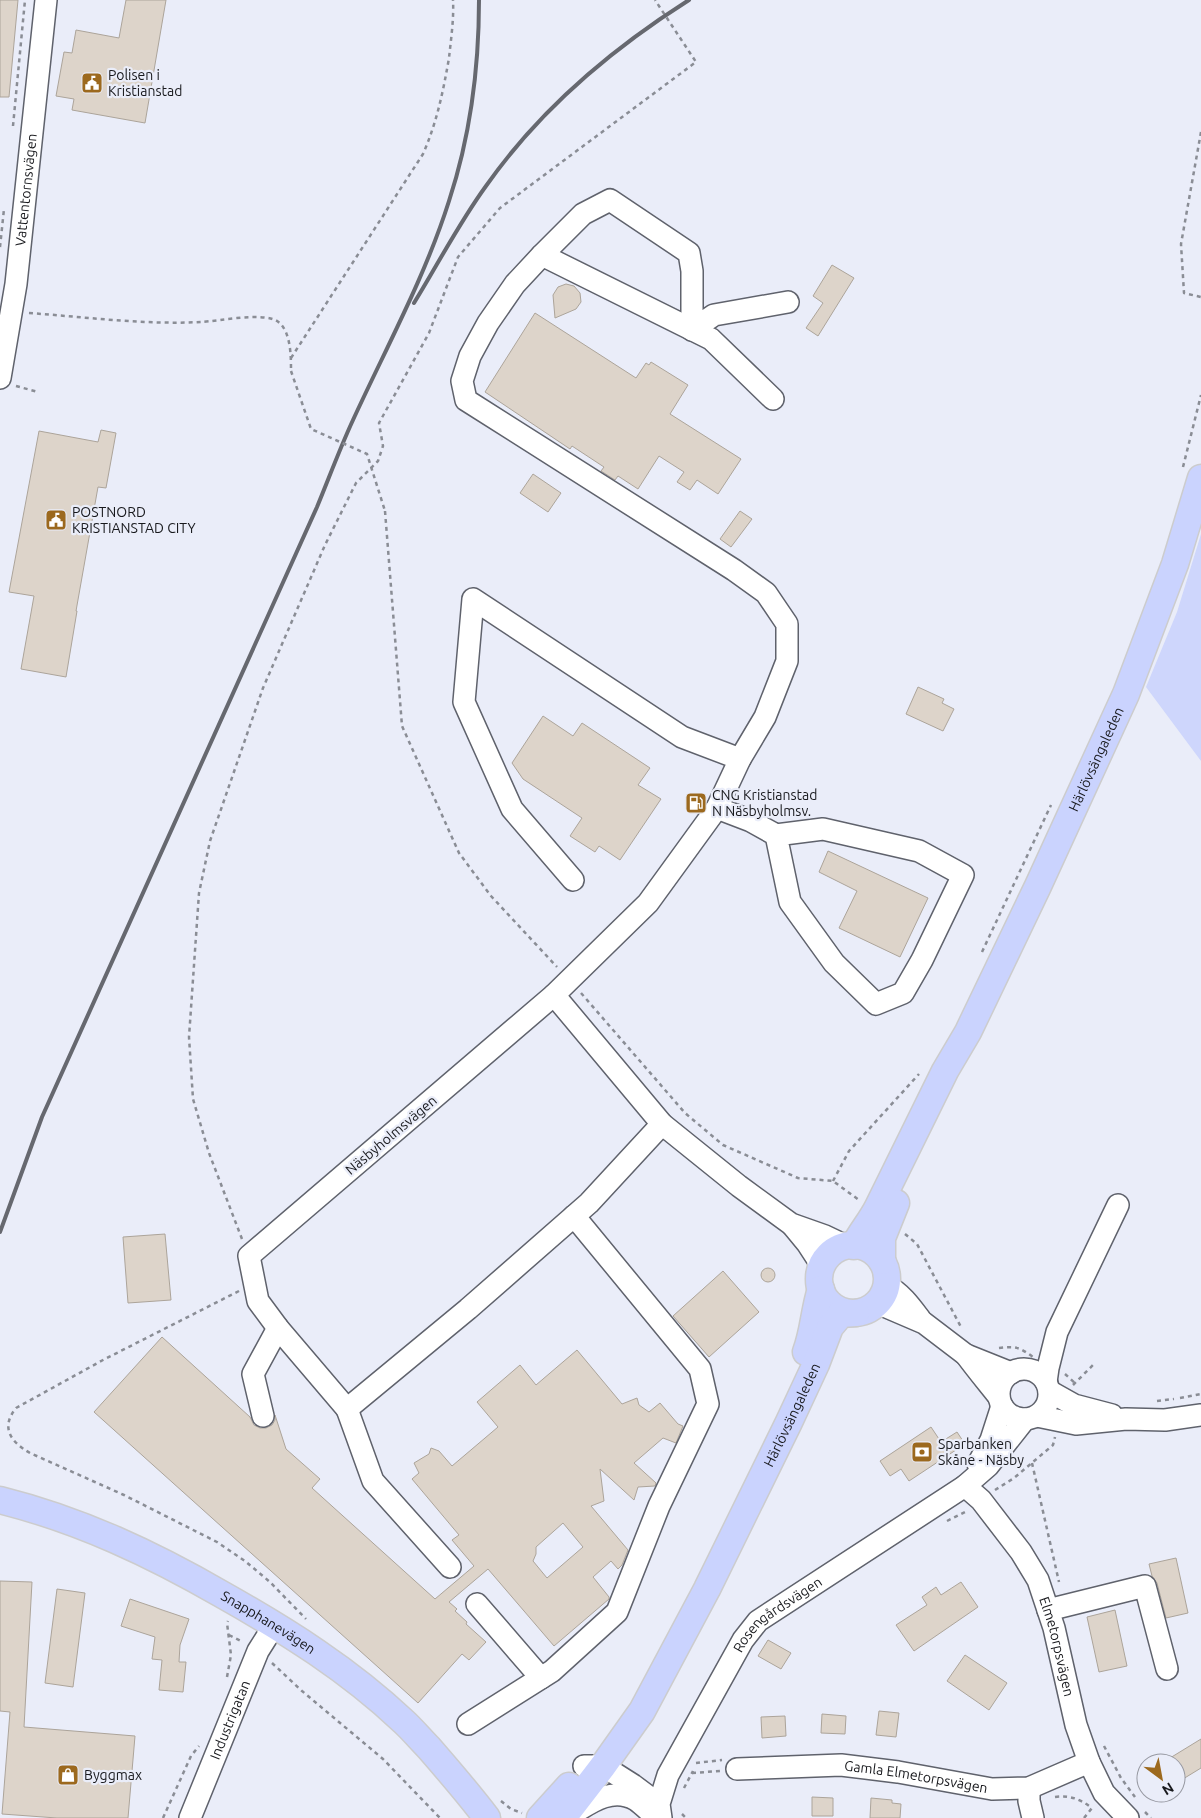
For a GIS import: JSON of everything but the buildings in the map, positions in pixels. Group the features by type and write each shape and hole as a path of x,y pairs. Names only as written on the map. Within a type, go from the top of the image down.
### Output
{"main road":[{"name":"Härlövsängaleden","path":"850,1246 870,1222 944,1071 968,1032 1038,886 1126,694 1175,564 1191,475"},
{"name":"Härlövsängaleden","path":"882,1261 882,1238 889,1219 955,1074 968,1032"},
{"path":"850,1246 870,1250 882,1261 886,1269 887,1286 875,1306 861,1312 845,1312 834,1308 826,1300 821,1278 832,1254 850,1246"},
{"name":"Härlövsängaleden","path":"734,1531 767,1437 809,1344 821,1278"},
{"name":"Härlövsängaleden","path":"565,1818 594,1766 640,1693 673,1653 707,1589 812,1372 830,1327 840,1314 861,1312"},
{"name":"Snapphanevägen","path":"0,1500 49,1514 105,1534 177,1568 275,1624 343,1670 404,1721 464,1787 487,1818"},
{"name":"Härlövsängaleden","path":"540,1818 594,1766"}],"street":[{"name":"Vattentornsvägen","path":"5,381 46,0"},
{"name":"Näsbyholmsvägen","path":"249,1256 554,996 648,904 717,808 740,759 765,717 787,661 787,624 766,593 734,570 466,400 462,381 470,356 488,323 510,292 542,255 583,214 610,200 689,253 692,271 692,330"},
{"path":"542,255 580,272 711,339 773,399"},
{"path":"692,330 714,315 788,302"},
{"path":"573,880 512,809 464,702 472,599 682,736 740,759"},
{"path":"717,808 751,821 776,835 823,829 919,851 963,875 922,960 903,992 876,1004 834,963 790,902 776,835"},
{"path":"554,996 662,1124 739,1186 792,1224 807,1243 821,1278"},
{"path":"347,1409 468,1309 589,1203 662,1124"},
{"name":"Rosengårdsvägen","path":"965,1486 990,1440 1000,1402 1000,1388 1004,1379 1049,1383 1057,1332 1118,1205"},
{"path":"468,1724 552,1671 617,1612 659,1506 708,1404 700,1369 574,1216"},
{"path":"792,1224 850,1246"},
{"path":"249,1256 258,1301 278,1328 347,1409 373,1481 450,1567"},
{"path":"887,1286 906,1301 924,1323 966,1356 982,1378 990,1385 1011,1416 1031,1418 1049,1383"},
{"path":"861,1312 882,1305 924,1323"},
{"path":"263,1416 253,1374 278,1328"},
{"path":"966,1356 1049,1383 1076,1424 1126,1420 1165,1420 1201,1415"},
{"name":"Rosengårdsvägen","path":"664,1812 668,1775 743,1640 758,1621 965,1486 988,1466 1031,1418"},
{"name":"Elmetorpsvägen","path":"965,1486 981,1500 1022,1552 1056,1608 1054,1628 1076,1725 1089,1762 1104,1793 1136,1809"},
{"path":"1056,1608 1145,1586 1167,1669"},
{"path":"477,1604 542,1678"},
{"name":"Industrigatan","path":"190,1818 258,1650 275,1624"},
{"name":"Gamla Elmetorpsvägen","path":"737,1769 841,1765 898,1772 992,1789 1030,1802 1089,1762"},
{"path":"594,1766 633,1784 664,1812"},
{"path":"565,1818 602,1796 621,1794 664,1812"}],"path":[{"path":"13,129 25,0"},
{"path":"291,358 423,154 433,131 443,94 452,32 453,0"},
{"path":"249,1256 209,1153 193,1099 189,1037 198,893 210,841 263,688 325,545 356,483 378,462 383,446 378,423 429,333 458,257 500,208 696,62 655,0"},
{"path":"1201,132 1181,244 1184,293 1201,297"},
{"path":"0,247 4,208"},
{"path":"12,311 166,323 271,318 284,327 291,358 291,371 311,429 367,454 385,511 402,726 459,854 491,896 570,980 685,1113 723,1145 798,1178 833,1181 862,1202"},
{"path":"5,381 38,392"},
{"path":"1191,475 1195,425 1201,395"},
{"path":"980,957 1051,805"},
{"path":"833,1181 849,1151 923,1069"},
{"path":"904,1234 917,1244 958,1324 964,1330"},
{"path":"254,1284 103,1360 16,1408 10,1415 7,1429 11,1438 18,1446 30,1453 124,1495 217,1542 246,1561 270,1582 310,1624"},
{"path":"943,1523 964,1513 1014,1478 1053,1446 1049,1383 1022,1349 1013,1346 997,1349"},
{"path":"1049,1383 1095,1363"},
{"path":"1059,1369 1071,1378 1049,1383 1059,1369"},
{"path":"1148,1401 1178,1399 1201,1394"},
{"path":"1032,1462 1056,1608"},
{"path":"225,1685 232,1655 227,1623 239,1604"},
{"path":"230,1634 258,1650 302,1691 383,1759 440,1818"},
{"path":"1100,1739 1136,1809 1151,1818"},
{"path":"164,1818 191,1756 200,1744"},
{"path":"683,1789 701,1754"},
{"path":"692,1772 737,1769"},
{"path":"1030,1802 1064,1796 1079,1799 1097,1813"},
{"path":"664,1812 682,1814 686,1818"},
{"path":"677,1818 682,1814"}],"shaded area":[{"path":"1201,534 1201,761 1146,687 1177,612"}],"railway":[{"path":"0,1232 42,1117 317,507 348,431 429,257 449,201 468,127 475,77 479,0"},
{"path":"414,303 476,200 529,131 553,106 604,61 632,39 689,0"}],"place":[{"name":"Polisen i Kristianstad","path":"92,83"},
{"name":"POSTNORD KRISTIANSTAD CITY","path":"56,520"},
{"name":"CNG Kristianstad N Näsbyholmsv.","path":"696,803"},
{"name":"Sparbanken Skåne - Näsby","path":"922,1452"},
{"name":"Byggmax","path":"68,1775"}]}
